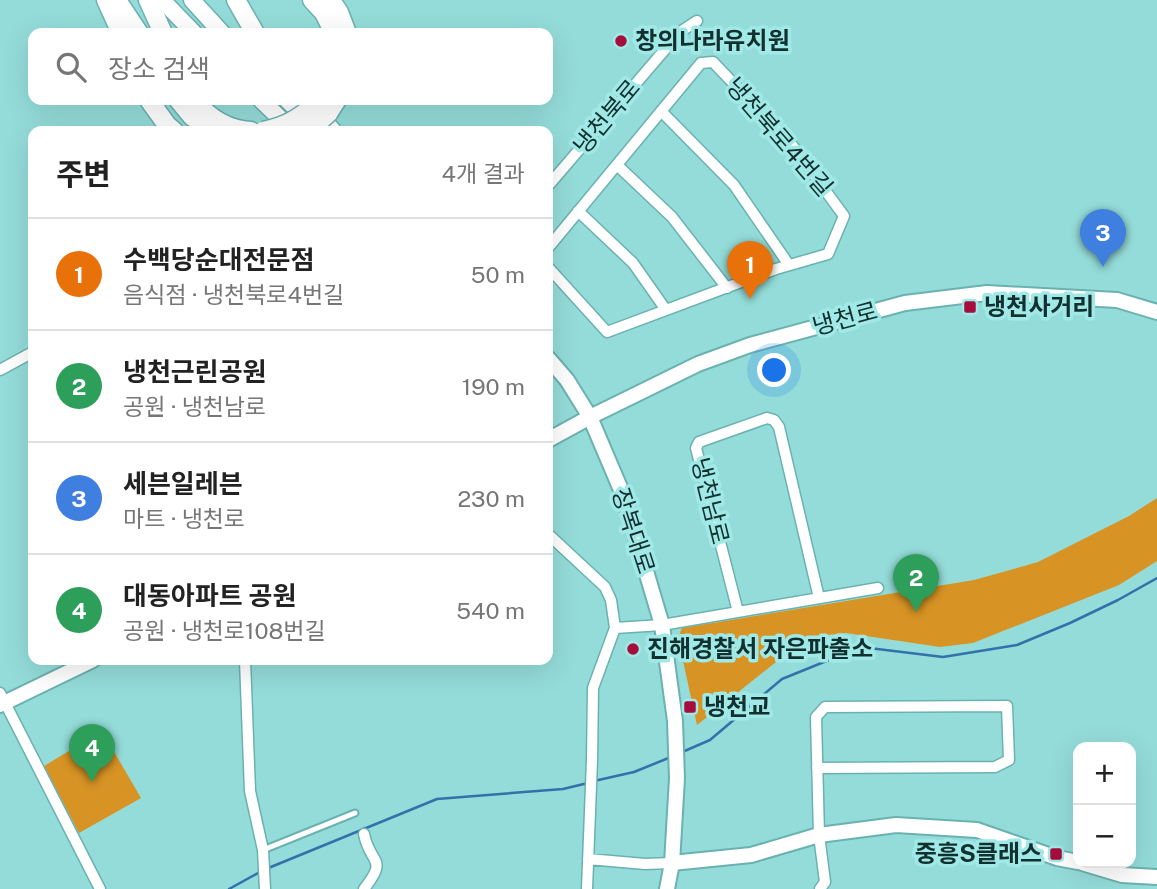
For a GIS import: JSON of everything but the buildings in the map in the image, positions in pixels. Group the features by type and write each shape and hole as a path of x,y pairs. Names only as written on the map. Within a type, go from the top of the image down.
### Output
{"highway":[{"path":"106,0 119,28"},
{"path":"148,0 161,28"},
{"path":"236,0 252,28"},
{"path":"312,0 324,13 332,28"},
{"path":"153,105 168,126"},
{"path":"198,105 224,126"},
{"path":"283,126 321,110"}],"main road":[{"path":"118,0 136,28"},
{"path":"162,0 189,28"},
{"path":"192,0 217,28"},
{"path":"332,0 346,28"},
{"path":"181,105 191,117 204,126"},
{"path":"266,105 288,126"},
{"path":"292,105 314,126"},
{"path":"314,126 319,123 321,110"},
{"name":"냉천로","path":"553,435 698,364 750,345 905,303 987,293 1117,300 1157,312"},
{"name":"장복대로","path":"553,364 567,380 590,418 624,496 662,625 675,721 677,778 672,863"},
{"path":"2,700 82,665"},
{"path":"667,889 672,863 751,855 819,835 896,825 977,830 1057,858 1073,861"},
{"path":"1099,868 1122,875 1157,877"}],"street":[{"name":"냉천북로","path":"553,180 680,32 697,21"},
{"name":"냉천북로4번길","path":"553,273 607,332 789,265 828,254 844,216 792,145 713,62 701,63 662,111"},
{"path":"553,242 662,111 734,185 789,265"},
{"path":"617,165 672,217 727,288"},
{"path":"578,211 633,263 666,310"},
{"path":"0,370 28,355"},
{"name":"냉천남로","path":"737,612 696,448 699,442 767,418 774,420 779,427 819,598"},
{"path":"553,539 605,587 611,600 615,628 593,688 587,889"},
{"path":"615,628 662,625 877,588"},
{"path":"245,665 250,791 263,850 265,889"},
{"path":"2,700 100,889"},
{"path":"817,768 995,768 1009,760 1007,706 825,707 816,717 817,768 819,835 825,882 820,889"},
{"path":"364,834 366,846 377,862 377,868 374,877 364,889"},
{"path":"588,859 645,864 672,863"}],"lane":[{"path":"263,850 355,813"}],"shaded area":[{"path":"1157,498 1157,561 1119,585 973,643 940,647 846,633 801,642 697,725 678,638 682,628 974,580 1038,562 1129,516"},
{"path":"102,731 141,798 79,833 44,766"}],"waterway":[{"path":"680,753 710,740 782,679 861,647 943,657 1017,645 1070,623 1157,578"},
{"path":"594,781 634,772 671,757"},
{"path":"266,869 437,799 563,789 588,783"},
{"path":"229,889 260,872"}],"place":[{"name":"창의나라유치원","path":"621,41"},
{"name":"세븐일레븐","path":"1103,267"},
{"name":"수백당순대전문점","path":"750,299"},
{"name":"냉천사거리","path":"970,307"},
{"name":"냉천근린공원","path":"916,612"},
{"name":"진해경찰서 자은파출소","path":"633,649"},
{"name":"냉천교","path":"690,707"},
{"name":"대동아파트 공원","path":"92,782"},
{"name":"중흥S클래스","path":"1056,854"}]}
